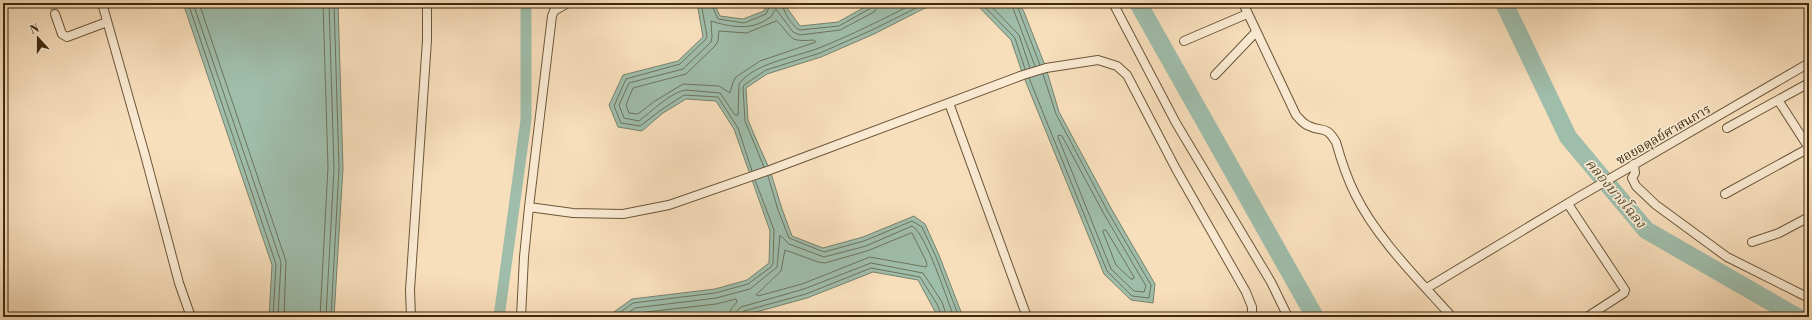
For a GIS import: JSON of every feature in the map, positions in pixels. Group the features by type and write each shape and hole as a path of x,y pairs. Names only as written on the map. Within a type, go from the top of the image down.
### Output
{"street":[{"path":"102,3 179,283 191,317"},
{"path":"411,317 410,290 427,40 427,3"},
{"path":"521,317 524,257 529,207 552,16 554,11 568,3"},
{"path":"1113,3 1176,123 1271,282 1288,317"},
{"path":"1242,3 1296,115 1304,124 1311,127 1325,129 1331,135 1336,142 1355,195 1376,228 1402,262 1452,317"},
{"path":"55,14 62,34 65,37 107,22"},
{"path":"1184,41 1247,14"},
{"path":"1215,75 1256,32"},
{"path":"529,207 573,213 623,214 669,205 770,170 1023,75 1046,68 1098,60 1117,66 1127,75 1176,169 1246,292 1252,307 1252,317"},
{"name":"ซอยอดุลย์ศาสนการ","path":"1427,288 1633,165 1809,63"},
{"path":"1727,128 1809,83"},
{"path":"1725,194 1809,148 1778,100"},
{"path":"949,103 1027,317"},
{"path":"1633,165 1636,173 1632,178 1636,186 1656,205 1727,256 1809,298"},
{"path":"1571,202 1625,290 1624,293 1587,317"},
{"path":"1752,242 1779,233 1809,217"}],"water":[{"path":"183,3 338,3 343,168 334,317 269,317 272,265"},
{"path":"697,3 714,3 720,16 743,19 764,11 767,3 786,3 787,8 800,26 838,22 872,3 966,3 925,8 874,34 821,57 767,74 746,88 748,120 770,170 792,236 823,248 863,237 914,216 925,224 939,255 963,317 938,317 918,280 873,272 807,298 738,317 607,317 632,299 715,289 747,280 769,263 770,231 734,129 716,101 686,99 663,113 642,131 618,127 609,105 623,75 678,61 703,37"},
{"path":"975,3 1019,3 1046,68 1059,112 1112,210 1155,284 1153,303 1131,300 1104,274 1023,75 1011,40"}],"waterway":[{"path":"499,317 526,120 526,3"},
{"path":"1138,3 1315,317"},
{"name":"คลองบางโฉลง","path":"1504,3 1568,137 1646,230 1797,317"}],"tunnel":[{"path":"52,3 55,14"}]}
